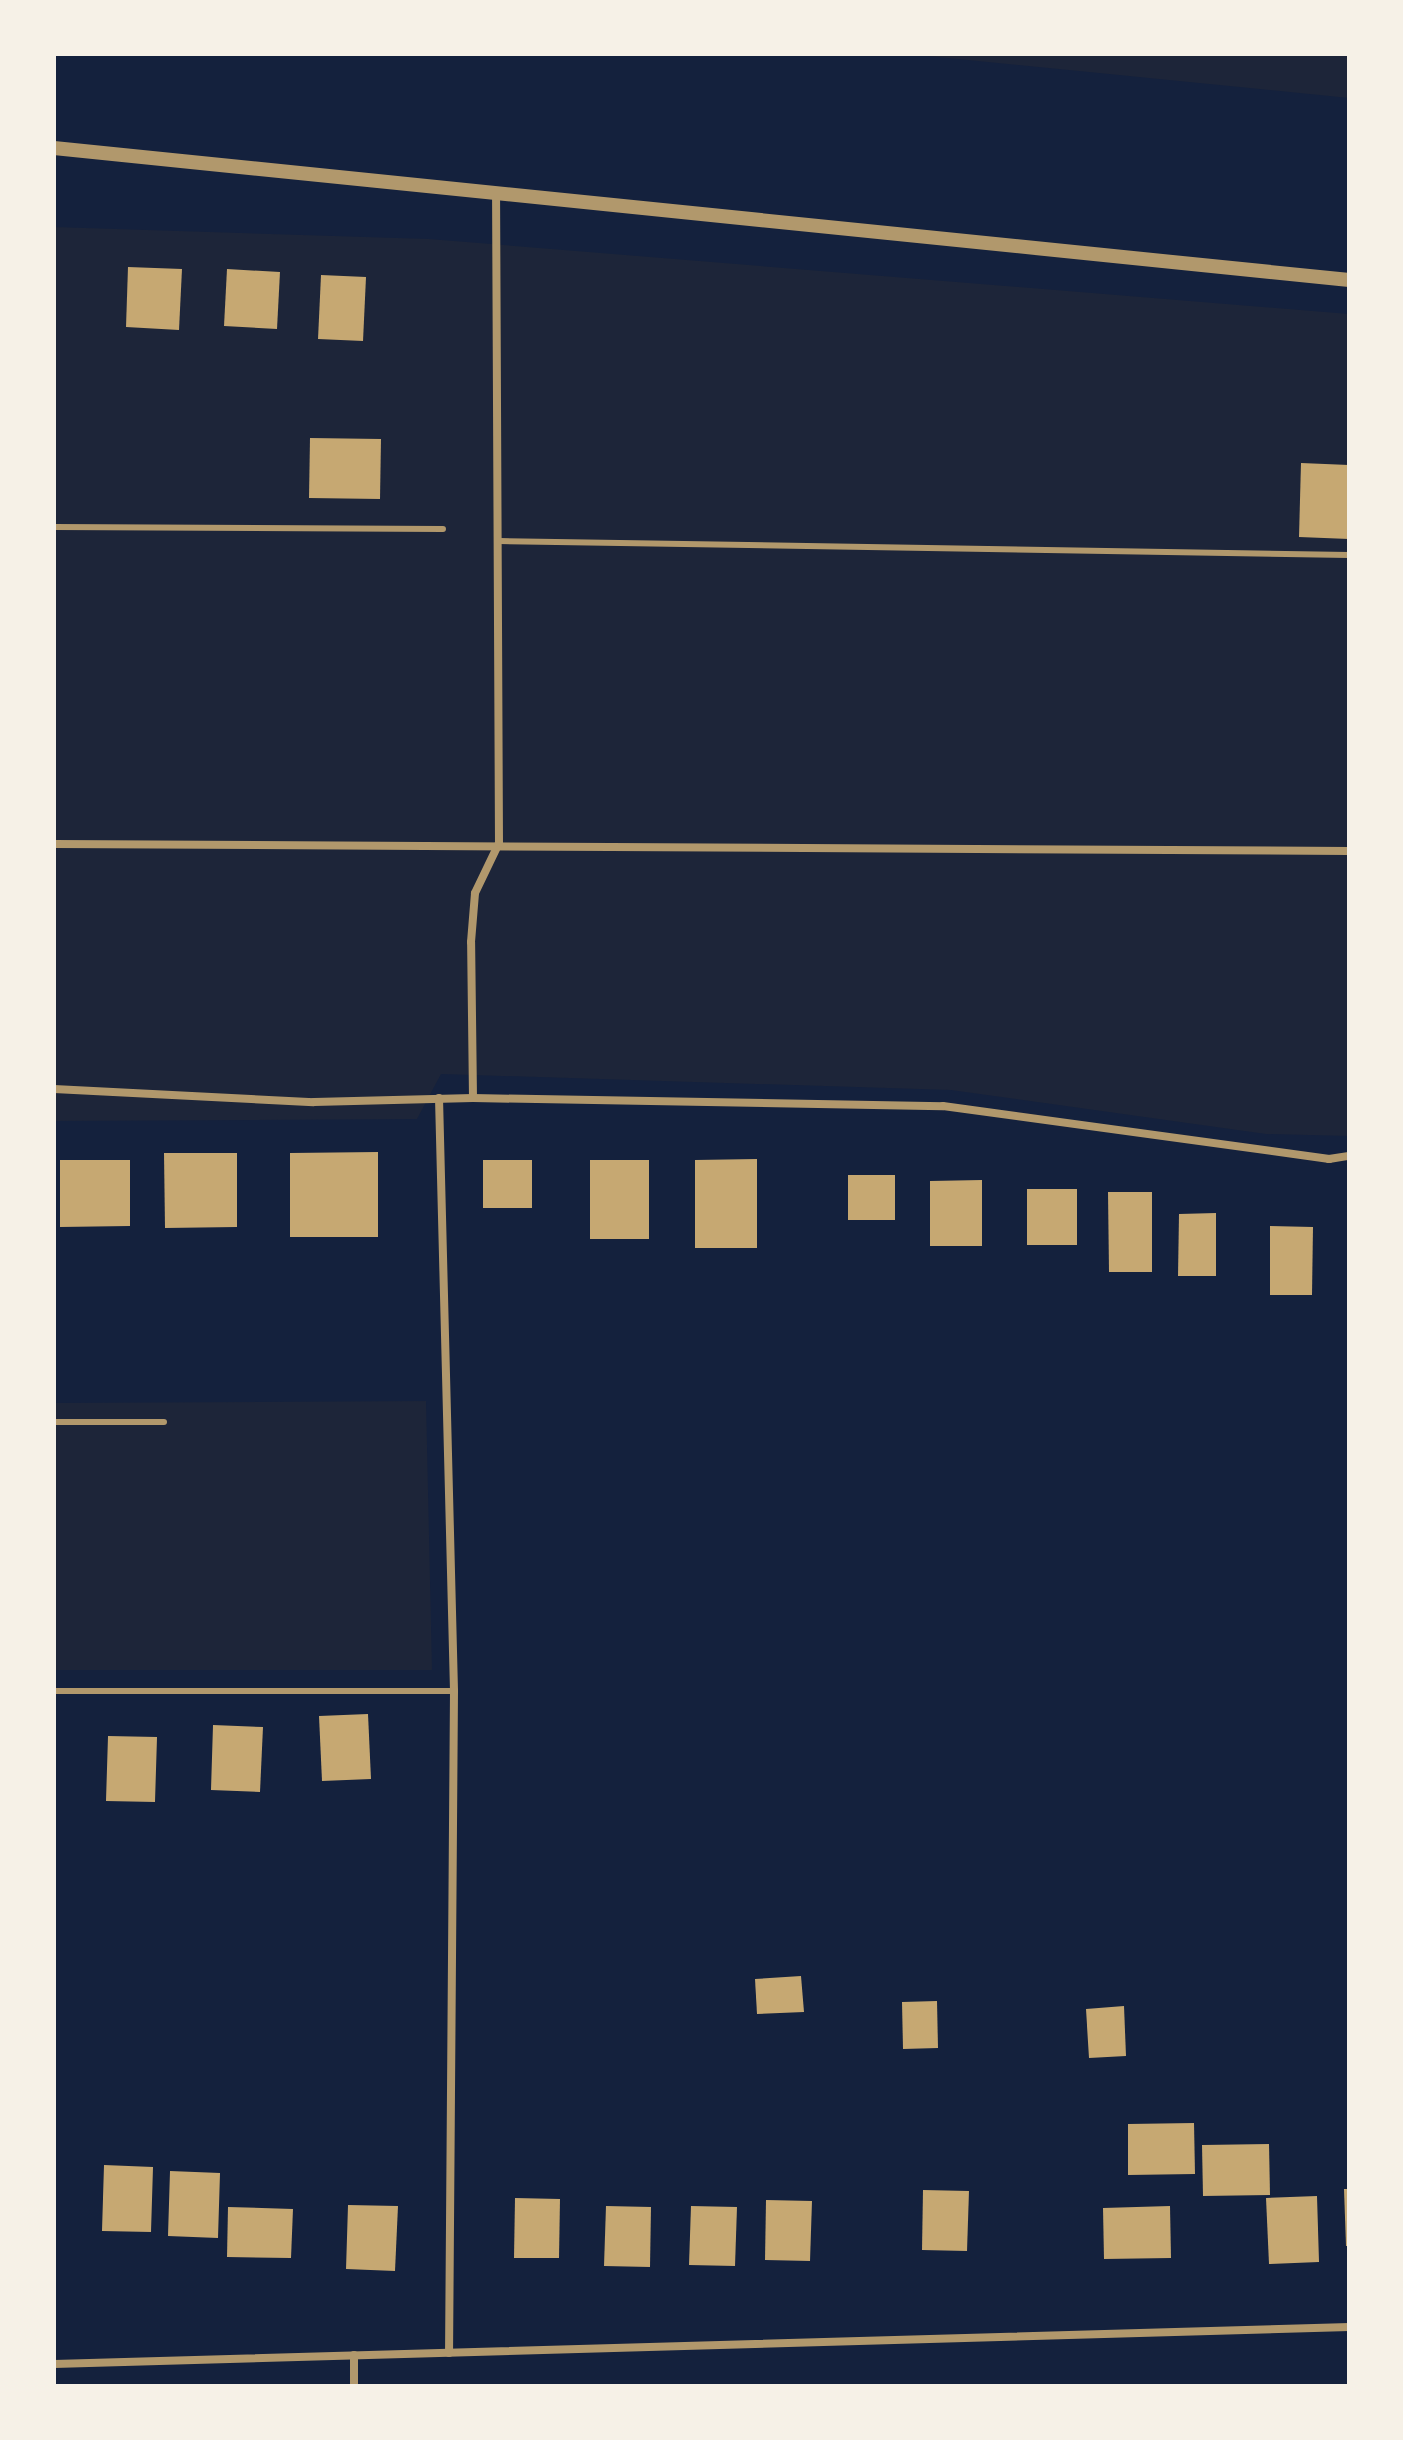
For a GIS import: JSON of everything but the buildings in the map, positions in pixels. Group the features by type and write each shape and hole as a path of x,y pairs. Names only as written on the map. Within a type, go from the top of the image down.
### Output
{"street":[{"path":"54,148 1349,280"},
{"path":"473,1098 471,942 475,893 499,843 496,193"},
{"path":"54,844 499,843 1349,851"},
{"path":"54,1089 314,1102 473,1098 943,1106 1329,1159 1349,1156"},
{"path":"439,1098 454,1691 449,2353"},
{"path":"54,2364 1349,2327"},
{"path":"354,2355 354,2386"}],"lane":[{"path":"54,527 443,529"},
{"path":"500,541 1349,555"},
{"path":"54,1422 164,1422"},
{"path":"54,1691 454,1691"}],"shaded area":[{"path":"908,54 1349,54 1349,98"},
{"path":"54,227 429,239 1349,314 1349,1136 1266,1134 951,1090 441,1074 417,1119 54,1121"},
{"path":"426,1401 432,1670 54,1670 54,1403"}]}
